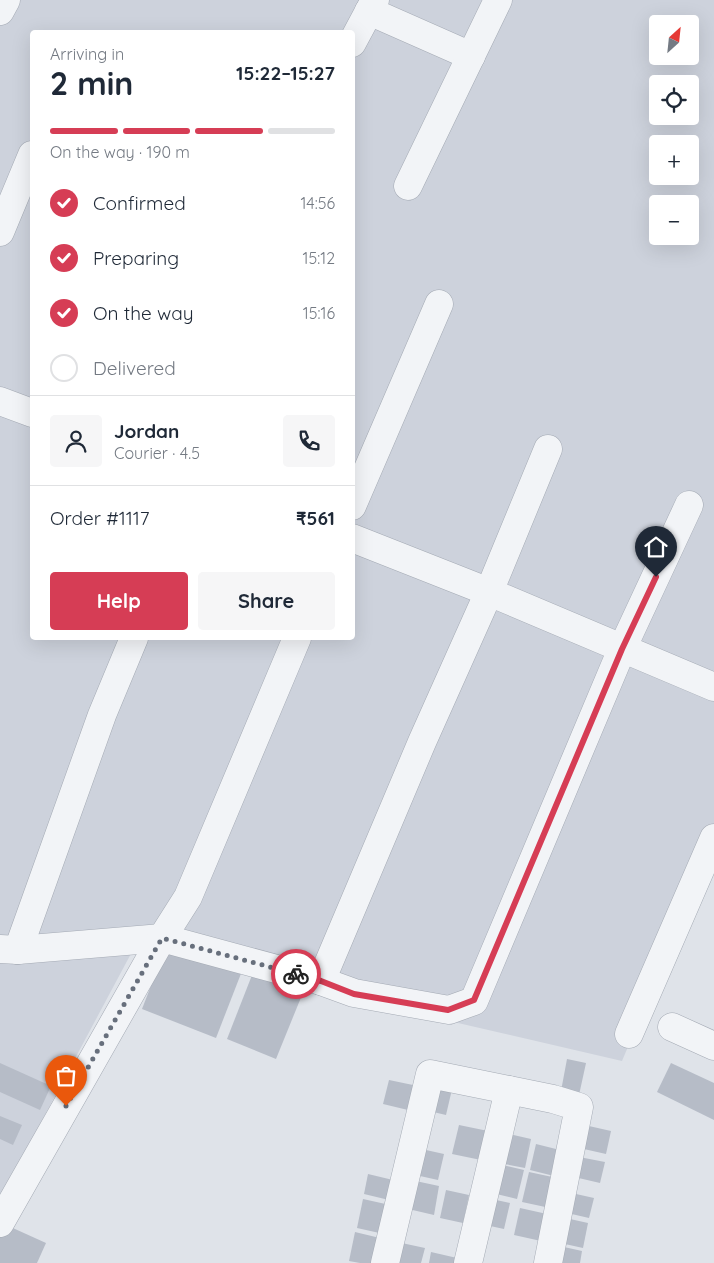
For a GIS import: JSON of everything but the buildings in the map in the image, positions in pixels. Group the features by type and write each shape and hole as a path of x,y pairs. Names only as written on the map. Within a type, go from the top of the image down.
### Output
{"street":[{"path":"0,11 6,0"},
{"path":"408,186 498,0"},
{"path":"355,37 372,6 471,56"},
{"path":"0,232 30,160"},
{"path":"355,499 439,304"},
{"path":"0,401 30,412"},
{"path":"321,981 548,449"},
{"path":"133,640 9,949 162,938 321,981 354,994 448,1010 474,1000 622,649 689,505"},
{"path":"355,539 488,592 714,687"},
{"path":"0,1223 162,938 188,897 296,640"},
{"path":"629,1034 714,838"},
{"path":"672,1027 714,1046"},
{"path":"385,1263 430,1074 554,1099 579,1107 548,1263"},
{"path":"468,1263 509,1090"}],"shaded area":[{"path":"0,0 714,0 714,860 707,858 622,1061 134,948 0,1199"}],"way so far":[{"path":"66,1106 162,938 296,974"}],"route":[{"path":"296,974 321,981 354,994 448,1010 474,1000 622,649 656,577"}]}
